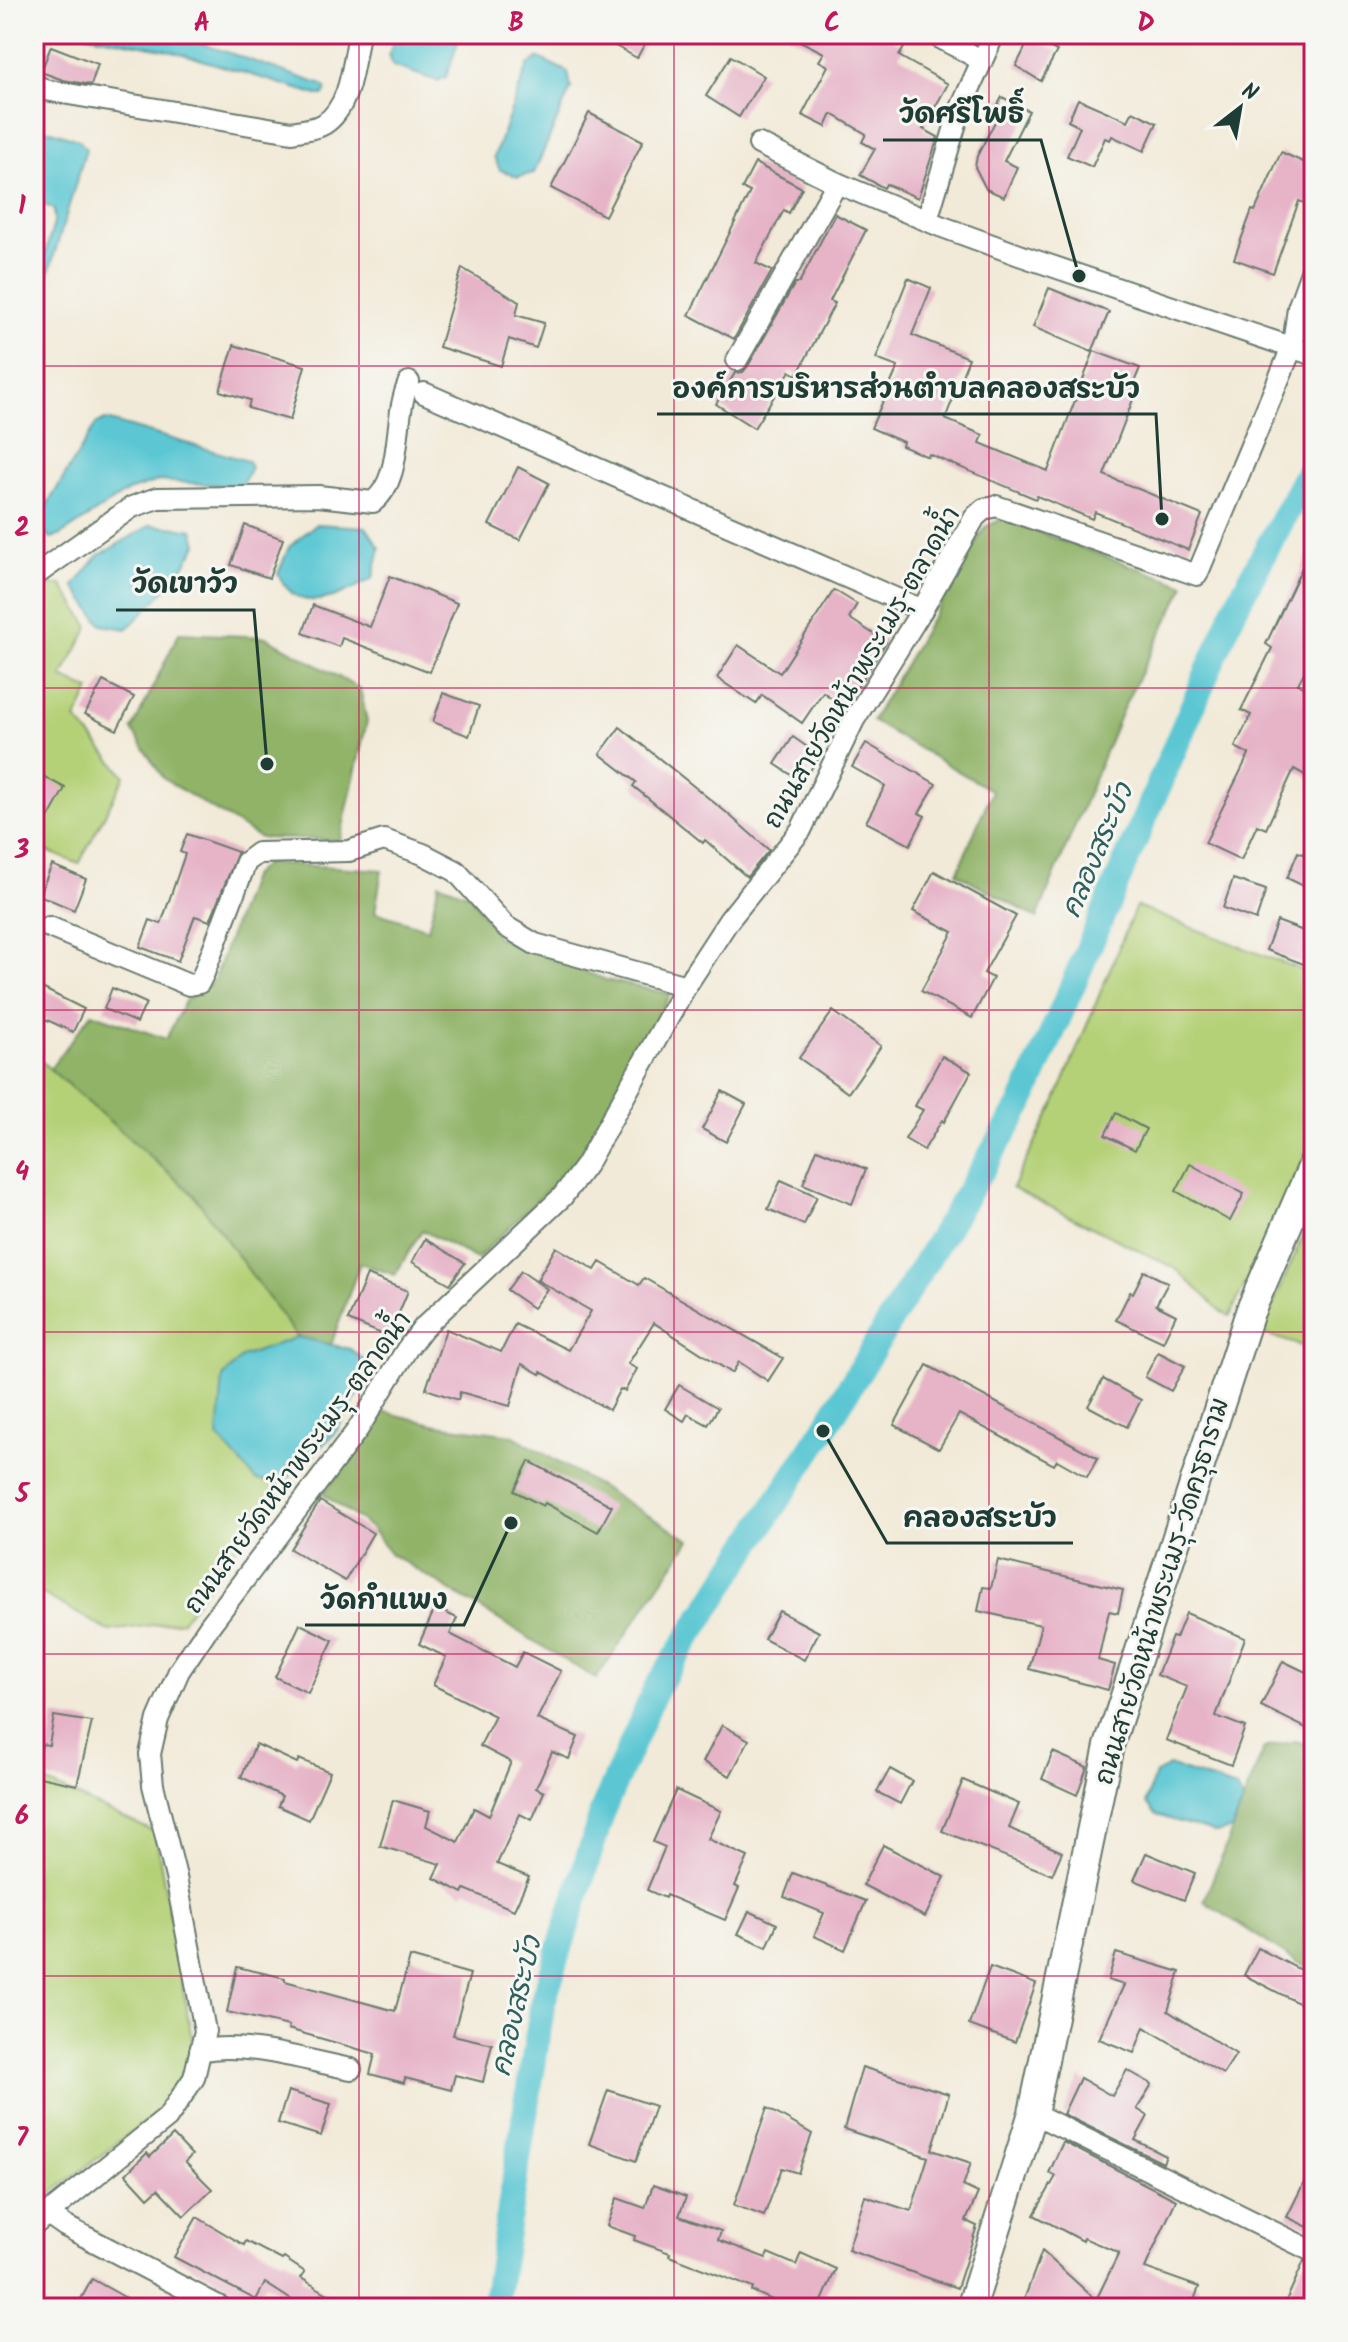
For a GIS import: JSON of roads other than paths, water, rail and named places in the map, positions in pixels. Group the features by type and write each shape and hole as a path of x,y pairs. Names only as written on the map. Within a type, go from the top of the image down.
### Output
{"street":[{"path":"34,84 45,90 292,132 324,124 338,108 348,88 359,34"},
{"path":"933,34 981,60"},
{"path":"927,220 960,110 994,34"},
{"path":"759,144 837,183 927,220 1036,261 1305,350"},
{"path":"737,360 837,183"},
{"name":"ถนนสายวัดหน้าพระเมรุ-ตลาดน้ำ","path":"41,2220 167,2118 194,2078 205,2031 176,1877 153,1785 150,1754 158,1719 179,1671 210,1625 358,1429 424,1327 562,1197 586,1165 686,986 729,920 801,830 854,720 975,517 984,509 996,506 1197,575 1305,350 1298,308 1314,264"},
{"path":"34,576 132,507 157,498 318,496 373,502 382,496 391,478 402,397 416,388 922,610"},
{"path":"49,927 189,985 199,983 246,862 258,853 349,851 384,840 423,854 456,871 505,926 535,944 686,986"},
{"name":"ถนนสายวัดหน้าพระเมรุ-วัดครุธาราม","path":"971,2308 1033,2113 1109,1746 1240,1342 1314,1163"},
{"path":"200,2051 217,2047 241,2048 351,2069"},
{"path":"1033,2113 1314,2252"},
{"path":"41,2220 65,2226 222,2308"}],"water":[{"path":"84,34 200,34 200,43 327,89 324,95 317,95 173,51"},
{"path":"395,34 461,34 446,77 437,81 393,66 389,55"},
{"path":"539,58 568,72 571,88 534,173 518,177 500,170 494,157 528,65"},
{"path":"34,125 79,140 86,149 34,322 34,291 54,223 54,209 34,200"},
{"path":"106,420 248,461 251,467 243,483 237,486 158,481 128,491 59,536 51,538 38,527 38,520 96,424"},
{"path":"316,524 366,527 380,548 373,578 331,598 319,600 298,597 287,588 278,574 289,547"},
{"path":"151,525 193,530 197,544 178,577 127,629 102,625 74,586 98,556"},
{"path":"297,1337 350,1349 374,1368 335,1433 282,1484 256,1480 218,1437 223,1377 242,1357"},
{"path":"1169,1766 1236,1788 1243,1801 1232,1829 1217,1833 1156,1815 1146,1802 1155,1774"}],"waterway":[{"name":"คลองสระบัว","path":"494,2308 543,2002 604,1807 656,1688 823,1431 1021,1105 1235,608 1314,461"}],"place":[{"name":"วัดศรีโพธิ์","path":"1079,276"},
{"name":"องค์การบริหารส่วนตำบลคลองสระบัว","path":"1162,519"},
{"name":"วัดเขาวัว","path":"267,764"},
{"name":"คลองสระบัว","path":"823,1431"},
{"name":"วัดกำแพง","path":"511,1523"}]}
